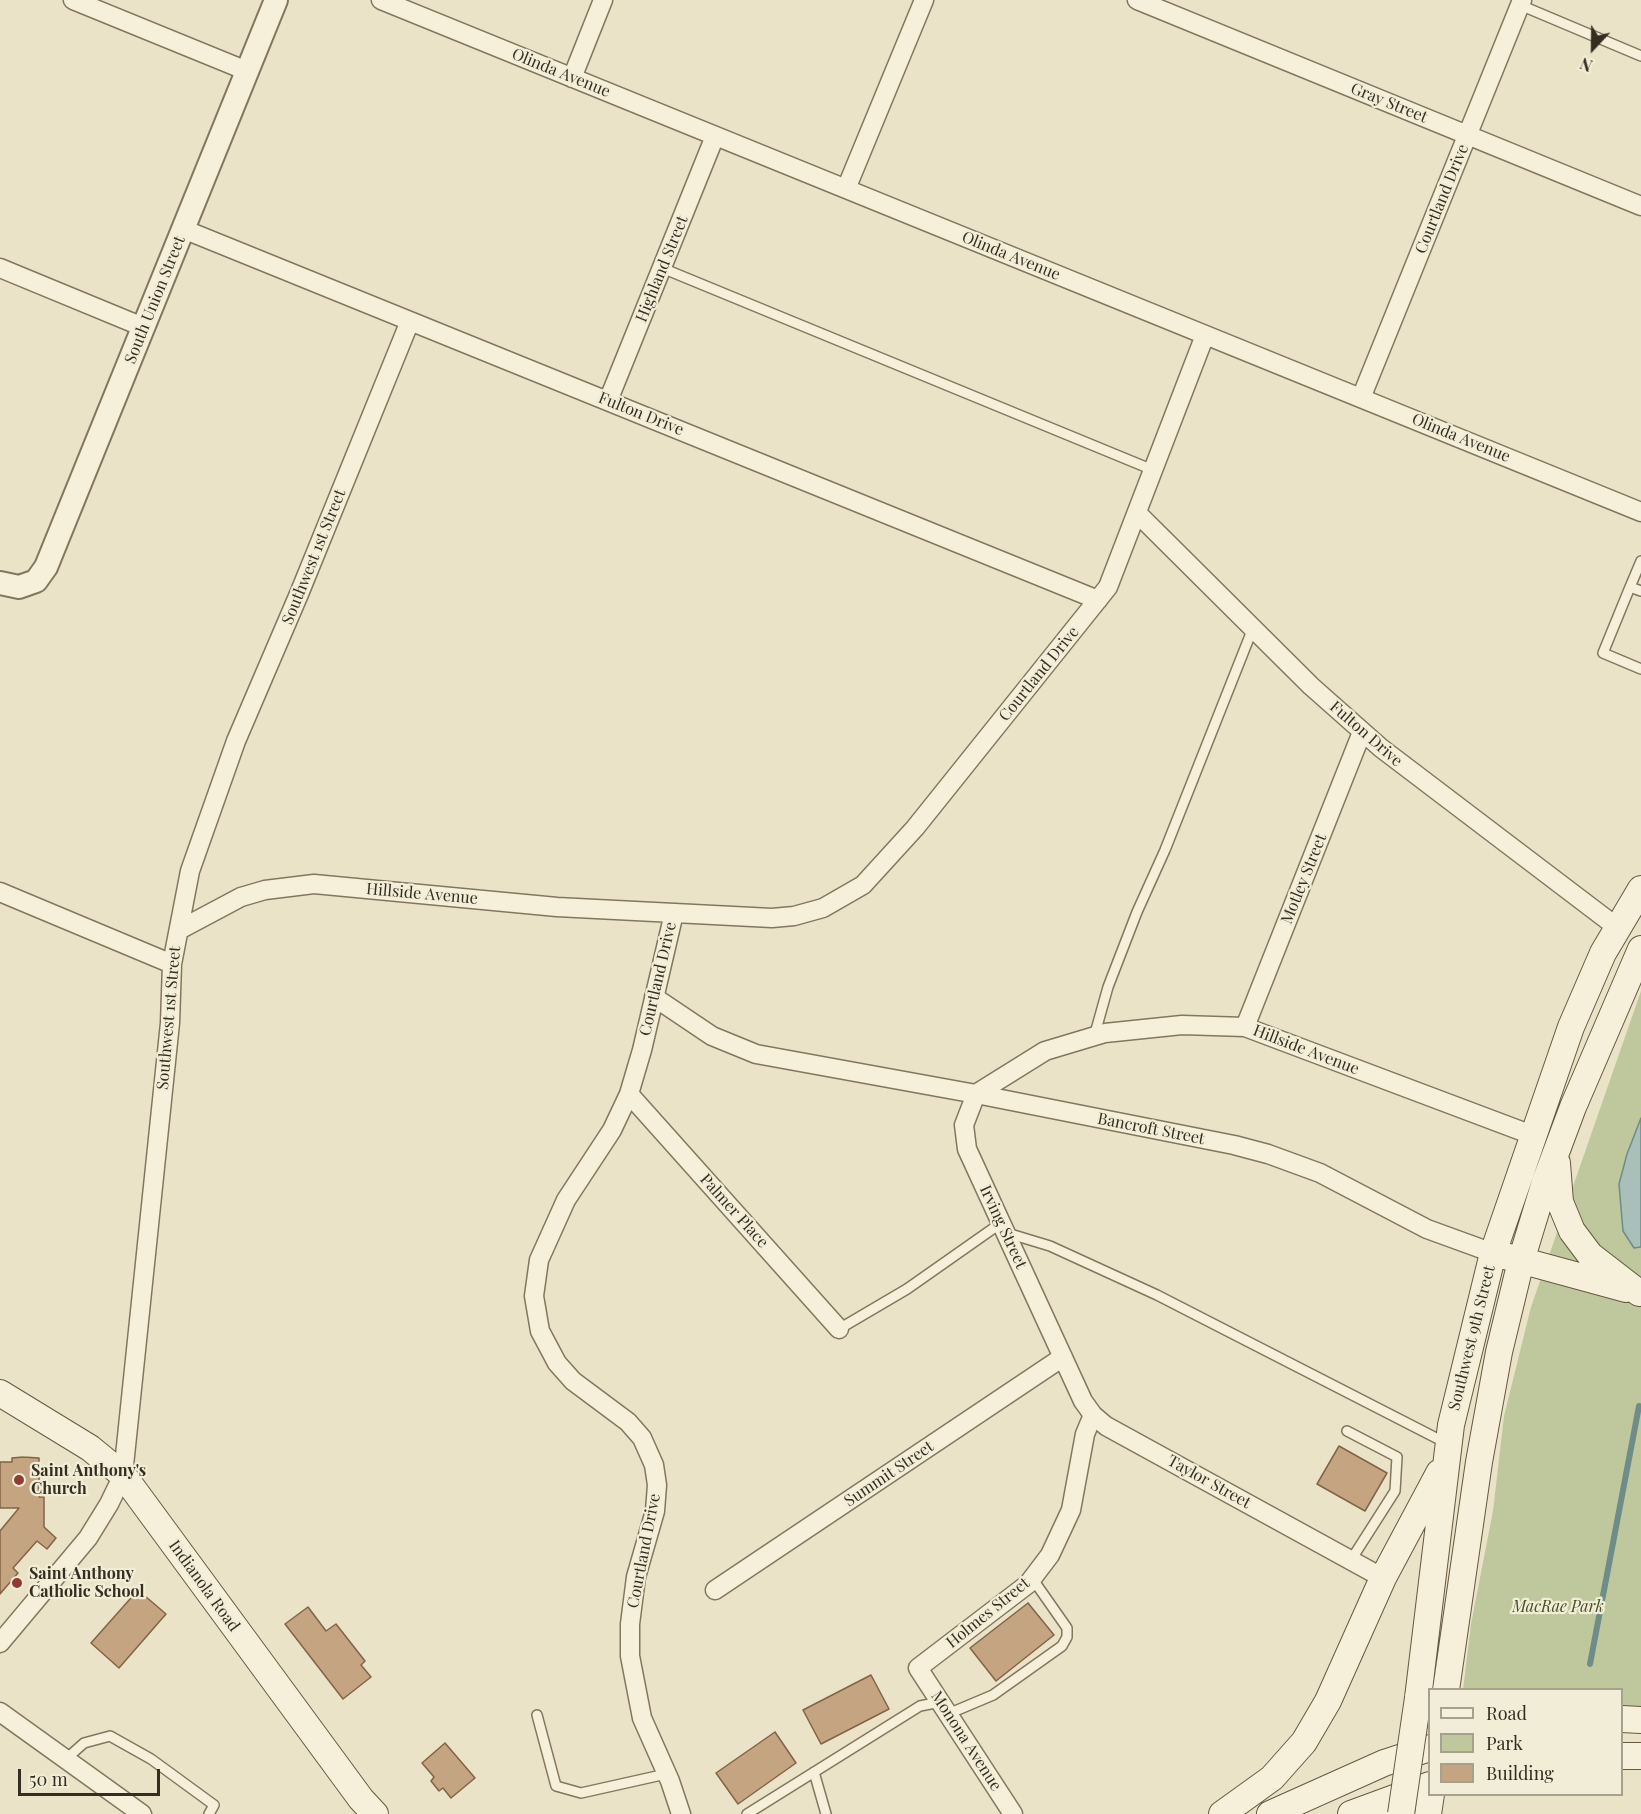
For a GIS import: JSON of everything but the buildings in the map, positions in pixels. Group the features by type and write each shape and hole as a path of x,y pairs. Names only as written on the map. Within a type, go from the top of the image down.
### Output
{"main road":[{"name":"Southwest 9th Street","path":"1401,1814 1418,1698 1447,1449 1493,1253 1571,1027 1603,953 1641,889"},
{"name":"Southwest 9th Street","path":"1446,1688 1479,1462 1499,1352 1521,1261 1545,1182 1573,1107 1641,949"},
{"path":"1573,1107 1557,1153 1560,1202 1572,1231 1590,1255 1640,1294"},
{"name":"Bancroft Street","path":"1493,1253 1640,1294"},
{"name":"Indianola Road","path":"0,1393 90,1448 123,1475 354,1790 375,1814"},
{"path":"1222,1814 1272,1778 1304,1742 1328,1701 1383,1578 1430,1494 1447,1449"},
{"path":"1623,1719 1641,1720"},
{"path":"1270,1814 1384,1763 1428,1749"},
{"path":"1623,1756 1641,1756"},
{"path":"1351,1814 1428,1786"},
{"path":"1428,1814 1431,1796"}],"street":[{"path":"74,0 247,71"},
{"name":"South Union Street","path":"10,585 36,581 46,567 276,0"},
{"name":"Olinda Avenue","path":"381,0 1641,512"},
{"path":"572,78 603,0"},
{"path":"846,189 924,0"},
{"name":"Gray Street","path":"1137,0 1641,206"},
{"name":"Courtland Drive","path":"1361,398 1521,3"},
{"name":"Highland Street","path":"608,401 715,136"},
{"name":"Fulton Drive","path":"183,229 1098,600"},
{"path":"0,268 143,327"},
{"name":"Southwest 1st Street","path":"0,1643 88,1538 110,1504 123,1475 170,1023 172,964 190,870 236,741 299,594 410,321"},
{"name":"Courtland Drive","path":"681,1814 638,1705 629,1639 636,1577 655,1511 654,1465 642,1438 628,1422 573,1381 557,1363 540,1331 534,1296 539,1260 566,1200 612,1130 629,1094 674,913 772,918 794,916 824,908 863,885 915,828 1108,587 1205,335"},
{"name":"Fulton Drive","path":"1137,513 1252,628 1362,732 1563,889 1618,928"},
{"name":"Motley Street","path":"1245,1027 1362,732"},
{"name":"Hillside Avenue","path":"178,930 242,897 265,890 314,884 557,907 674,913"},
{"path":"0,892 172,964"},
{"name":"Bancroft Street","path":"654,997 712,1036 756,1054 1222,1142 1268,1154 1320,1173 1427,1229 1493,1253"},
{"name":"Hillside Avenue","path":"976,1094 1045,1051 1094,1037 1143,1028 1245,1027 1532,1135"},
{"name":"Palmer Place","path":"629,1094 839,1329"},
{"name":"Irving Street","path":"976,1094 964,1125 967,1149 1063,1357"},
{"name":"Taylor Street","path":"1063,1357 1083,1401 1106,1426 1383,1578"},
{"name":"Summit Street","path":"715,1590 1063,1357"},
{"name":"Holmes Street","path":"918,1668 1032,1578 1050,1555 1067,1521 1085,1434 1093,1414"},
{"name":"Monona Avenue","path":"918,1668 1013,1814"},
{"path":"0,1712 142,1814"}],"lane":[{"path":"1521,3 1641,56"},
{"path":"662,268 1154,470"},
{"path":"1641,561 1603,653 1641,669"},
{"path":"1630,587 1641,591"},
{"path":"1094,1037 1108,987 1132,922 1165,850 1252,628"},
{"path":"839,1329 1003,1228 1050,1246 1157,1295 1447,1449"},
{"path":"1347,1431 1397,1457 1395,1491 1351,1560"},
{"path":"747,1814 920,1706 944,1708 993,1695 1062,1646 1067,1637 1067,1628 1032,1578"},
{"path":"537,1715 556,1786 581,1793 666,1774"},
{"path":"66,1759 84,1743 110,1736 151,1759 214,1805 209,1814"},
{"path":"814,1772 826,1814"}],"green space":[{"name":"MacRae Park","path":"1641,991 1641,1710 1623,1710 1623,1688 1463,1688 1471,1624 1493,1511 1504,1416 1531,1307"}],"water":[{"path":"1641,1118 1641,1247 1634,1248 1623,1231 1619,1184 1627,1154"}],"waterway":[{"path":"1590,1664 1639,1406"}],"place":[{"name":"Saint Anthony's Church","path":"19,1480"},
{"name":"Saint Anthony Catholic School","path":"17,1583"}]}
